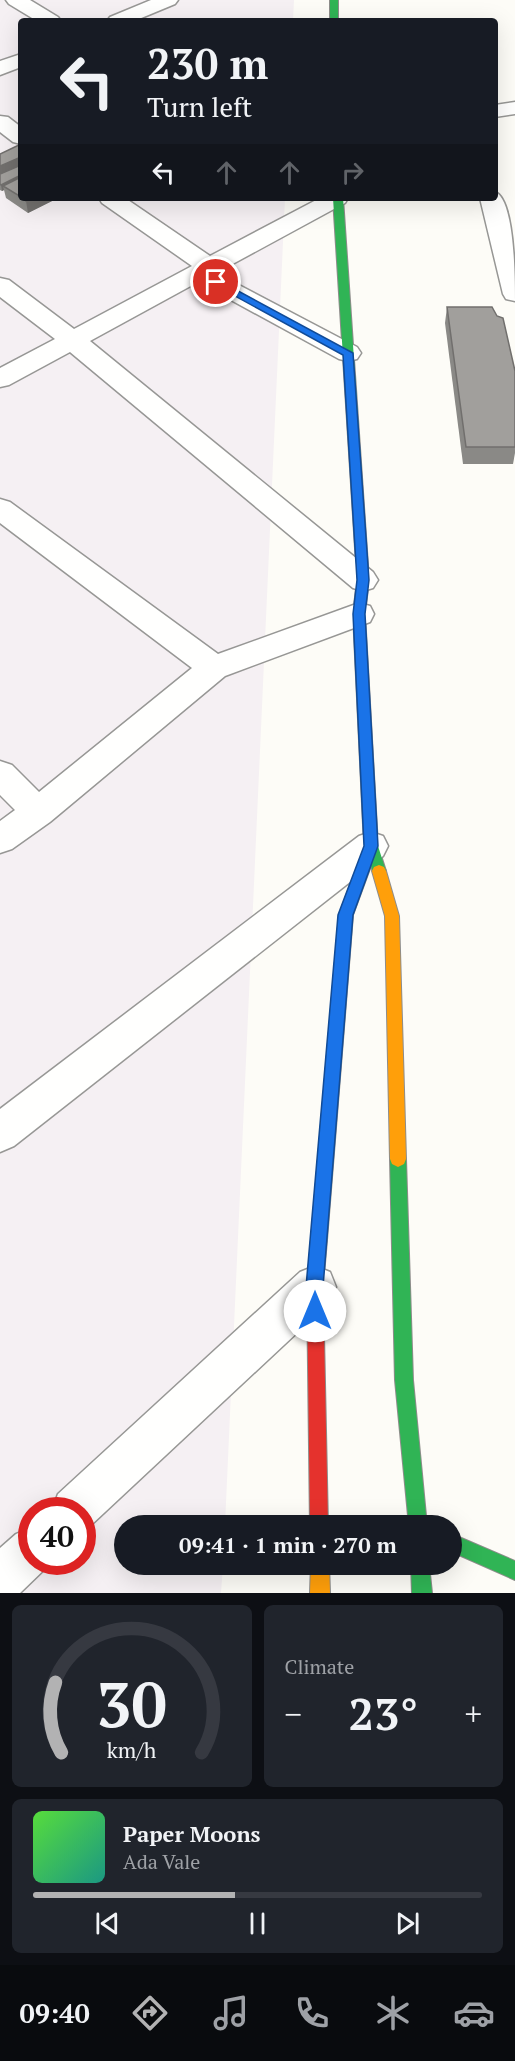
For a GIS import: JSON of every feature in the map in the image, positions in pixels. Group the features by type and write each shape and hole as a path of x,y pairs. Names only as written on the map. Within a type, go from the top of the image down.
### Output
{"street":[{"path":"16,0 46,18"},
{"path":"124,18 168,0"},
{"path":"333,0 334,18"},
{"path":"0,69 18,61"},
{"path":"498,111 515,108"},
{"path":"0,122 18,134"},
{"path":"498,192 515,189"},
{"path":"114,201 203,268 348,353"},
{"path":"0,379 331,201"},
{"path":"337,201 363,580 359,614 371,846 393,916 405,1380 417,1515"},
{"path":"492,201 515,294"},
{"path":"0,285 72,340 363,580"},
{"path":"0,509 214,668"},
{"path":"0,839 38,812 214,668 359,614"},
{"path":"0,774 38,812"},
{"path":"0,1133 371,846"},
{"path":"319,1515 315,1287 346,915 371,846"},
{"path":"88,1497 315,1287"},
{"path":"462,1547 515,1571"},
{"path":"0,1580 18,1563"},
{"path":"320,1575 320,1593"},
{"path":"421,1575 422,1593"}],"shaded area":[{"path":"0,0 294,0 293,18 18,18 18,201 285,201 225,1515 114,1515 114,1575 222,1575 221,1593 0,1593"}],"building":[{"path":"18,145 18,158 0,166 0,154"},
{"path":"18,166 18,176 1,185 0,174"},
{"path":"18,178 18,195 3,186"},
{"path":"447,307 492,307 497,316 503,318 515,371 515,447 466,447"}],"traffic: fast":[{"path":"334,0 334,18"},
{"path":"338,201 363,580 359,614 371,846 379,871"},
{"path":"319,1240 346,915 371,846"},
{"path":"398,1159 404,1380 417,1515"},
{"path":"462,1547 515,1571"},
{"path":"421,1575 422,1593"}],"traffic: slow":[{"path":"379,871 392,916 398,1159"},
{"path":"320,1575 320,1593"}],"traffic: jam":[{"path":"319,1240 315,1287 319,1515"}],"route":[{"path":"216,282 348,353 363,580 359,614 371,846 346,915 315,1287 315,1311"}]}
